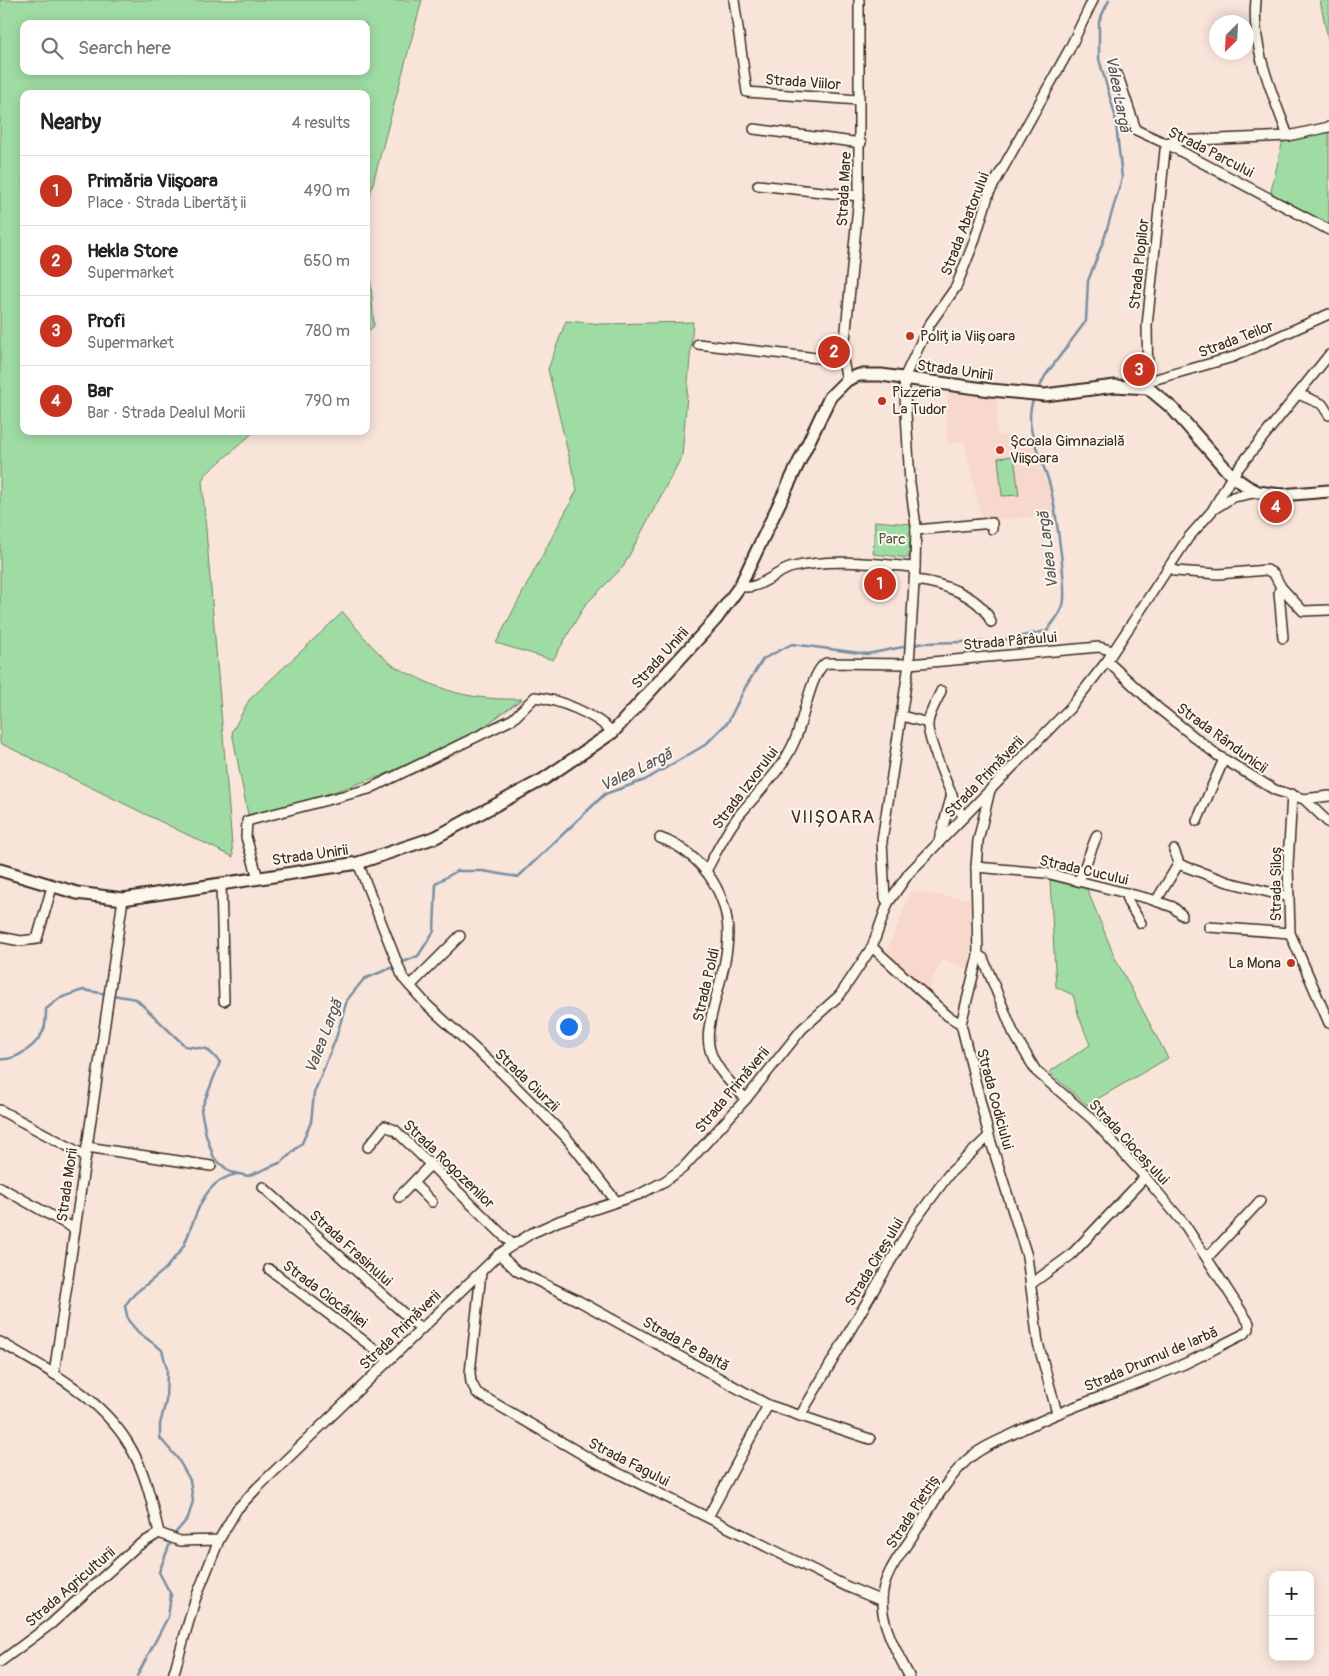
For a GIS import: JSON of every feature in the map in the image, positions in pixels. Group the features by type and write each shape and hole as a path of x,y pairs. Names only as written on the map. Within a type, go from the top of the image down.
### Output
{"main road":[{"name":"Strada Unirii","path":"0,870 77,893 123,899 358,863 436,838 544,779 613,732 716,619 740,586 830,396 847,380 859,375 904,378 1045,395 1115,386 1149,384"},
{"path":"1149,384 1232,476 1258,492 1291,496 1329,491"}],"street":[{"name":"Strada Viilor","path":"734,0 747,92 859,100"},
{"name":"Strada Mare","path":"847,380 844,361 859,196 861,143 859,0"},
{"name":"Strada Abatorului","path":"904,378 930,325 956,287 994,184 1069,50 1093,0"},
{"path":"1256,0 1254,17 1263,64 1288,136"},
{"name":"Strada Parcului","path":"1113,72 1118,76 1136,130 1167,144 1329,230"},
{"path":"1167,144 1173,141 1288,136 1329,128"},
{"path":"754,129 861,143"},
{"name":"Strada Plopilor","path":"1149,384 1147,326 1167,144"},
{"path":"758,185 859,196"},
{"name":"Strada Teilor","path":"1149,384 1233,358 1329,314"},
{"path":"698,344 844,361"},
{"path":"1212,511 1232,476 1329,355"},
{"path":"888,903 885,898 882,841 909,660 916,567 916,530 910,483 904,378"},
{"path":"1298,394 1322,404 1329,415"},
{"path":"1212,511 1233,497 1258,492"},
{"name":"Strada Primăverii","path":"173,1676 195,1600 219,1540 237,1509 464,1286 512,1244 559,1221 640,1194 665,1182 683,1168 746,1099 802,1029 840,995 872,947 888,903 909,873 1070,708 1107,661 1188,538 1212,511"},
{"path":"916,530 992,523 992,529"},
{"path":"740,586 752,587 783,570 812,562 916,567"},
{"path":"1170,567 1175,570 1219,574 1267,570 1274,574 1281,587 1304,611 1329,610"},
{"path":"915,580 940,586 978,603 985,609 991,622"},
{"path":"1281,587 1278,592 1283,638"},
{"name":"Strada Pârâului","path":"909,660 1099,647 1113,651"},
{"name":"Strada Izvorului","path":"706,870 724,836 739,815 788,757 802,725 820,666 826,663 909,660"},
{"name":"Strada Rândunicii","path":"1107,661 1158,708 1224,759 1266,786 1304,799 1329,824"},
{"path":"941,691 928,723 936,755 964,817"},
{"path":"258,878 246,837 247,821 369,789 513,719 536,698 580,711 604,724 613,732"},
{"path":"902,716 928,723"},
{"path":"1197,822 1224,759"},
{"name":"Strada Codiciului","path":"990,790 990,798 983,816 976,867 978,956 961,1024 989,1136 1027,1256 1038,1343 1056,1413"},
{"path":"938,843 952,794"},
{"name":"Strada Siloș","path":"1292,794 1288,865 1290,934 1329,1023"},
{"path":"1304,799 1329,796"},
{"path":"1079,881 1097,835"},
{"path":"660,838 682,848 706,870"},
{"path":"1156,901 1180,860 1174,850"},
{"name":"Strada Ciurzii","path":"358,863 400,975 566,1137 616,1201"},
{"path":"1178,864 1228,882 1289,896"},
{"name":"Strada Cucului","path":"976,867 1046,873 1156,901 1173,907 1182,915"},
{"name":"Strada Poldi","path":"706,870 720,893 727,914 729,946 709,1023 710,1050 730,1083 746,1099"},
{"path":"222,884 224,1001"},
{"path":"0,937 21,941 37,939 52,887"},
{"path":"1127,893 1128,902 1141,923"},
{"name":"Strada Morii","path":"54,1374 123,899"},
{"path":"1209,927 1290,934"},
{"path":"410,986 460,936"},
{"path":"872,947 948,1016 961,1024"},
{"name":"Strada Ciocașului","path":"978,956 983,958 1013,1032 1036,1071 1092,1119 1145,1177 1185,1225 1249,1323"},
{"path":"0,1110 86,1151 211,1166"},
{"name":"Strada Rogozenilor","path":"368,1147 382,1128 388,1125 512,1244"},
{"name":"Strada Cireșului","path":"800,1416 913,1223 944,1180 989,1136"},
{"path":"399,1197 430,1164"},
{"path":"1031,1284 1071,1255 1145,1177"},
{"path":"413,1183 432,1202"},
{"path":"0,1187 75,1229"},
{"name":"Strada Frasinului","path":"263,1187 421,1330"},
{"path":"1207,1258 1260,1202"},
{"name":"Strada Pe Baltă","path":"499,1254 517,1271 579,1301 768,1405 870,1439"},
{"name":"Strada Ciocârliei","path":"269,1269 389,1360"},
{"name":"Strada Fagului","path":"481,1273 470,1373 471,1382 477,1393 594,1460 708,1518 882,1602"},
{"name":"Strada Drumul de Iarbă","path":"1056,1413 1184,1364 1247,1332 1249,1323"},
{"path":"0,1342 54,1374 110,1418 129,1444 143,1476 163,1535 177,1540 219,1540"},
{"path":"708,1518 768,1405"},
{"name":"Strada Pietriș","path":"909,1676 893,1643 882,1602 890,1572 953,1476 967,1460 979,1451 1056,1413"},
{"name":"Strada Agriculturii","path":"0,1662 51,1624 136,1548 163,1535"}],"shaded area":[{"name":"Şcoala Gimnazială Viişoara","path":"949,391 998,397 996,435 1029,436 1050,491 1052,517 982,519 964,441 947,443 946,409"},
{"path":"911,892 970,899 970,970 942,959 927,991 886,954"}],"green space":[{"path":"0,0 422,0 370,194 370,90 20,90 20,435 250,435 205,475 202,481 233,857 0,743"},
{"path":"1320,0 1329,0 1329,44"},
{"path":"1329,129 1329,232 1269,200 1283,140"},
{"path":"370,272 374,326 370,330"},
{"path":"566,321 604,324 693,322 682,456 623,567 585,605 553,660 496,643 577,490 548,369"},
{"path":"1014,456 1019,495 1002,496 998,458"},
{"name":"Parc","path":"875,521 911,524 909,558 873,554"},
{"path":"343,612 380,654 401,670 441,688 466,695 522,699 475,733 381,776 318,797 248,815 232,732 249,700"},
{"path":"1050,880 1087,889 1115,958 1168,1058 1087,1105 1049,1072 1090,1045 1073,995 1056,987"}],"waterway":[{"name":"Valea Largă","path":"1038,391 1045,376 1086,321 1088,281 1104,239 1122,178 1115,115 1099,59 1099,21 1109,0"},
{"name":"Valea Largă","path":"401,963 418,956 434,931 436,883 457,871 483,871 518,877 605,794 645,780 705,745 728,722 746,686 763,659 792,644 867,654 924,643 998,641 1047,631 1062,608 1064,582 1051,489 1031,429 1031,408 1034,398"},
{"name":"Valea Largă","path":"0,1059 19,1055 37,1041 46,1022 46,1009 60,998 83,990 136,999 185,1046 207,1049 220,1062 201,1110 206,1135 214,1158 230,1172 248,1176 282,1162 302,1143 311,1122 314,1093 336,1038 347,1000 364,979 396,966"},
{"path":"173,1536 188,1518 193,1501 190,1480 178,1459 160,1438 160,1424 166,1401 167,1369 162,1350 138,1332 128,1320 125,1306 139,1290 162,1272 180,1251 208,1192 215,1184 237,1174"},
{"path":"137,1676 168,1617 171,1595 159,1572 171,1541"}],"place":[{"name":"Poliția Viișoara","path":"910,336"},
{"name":"Hekla Store","path":"834,352"},
{"name":"Profi","path":"1139,370"},
{"name":"Pizzeria La Tudor","path":"882,401"},
{"name":"Şcoala Gimnazială Viişoara","path":"1000,450"},
{"name":"Bar","path":"1276,507"},
{"name":"Primăria Viişoara","path":"880,584"},
{"name":"La Mona","path":"1291,963"}],"district":[{"name":"VIIȘOARA","path":"833,817"}]}
